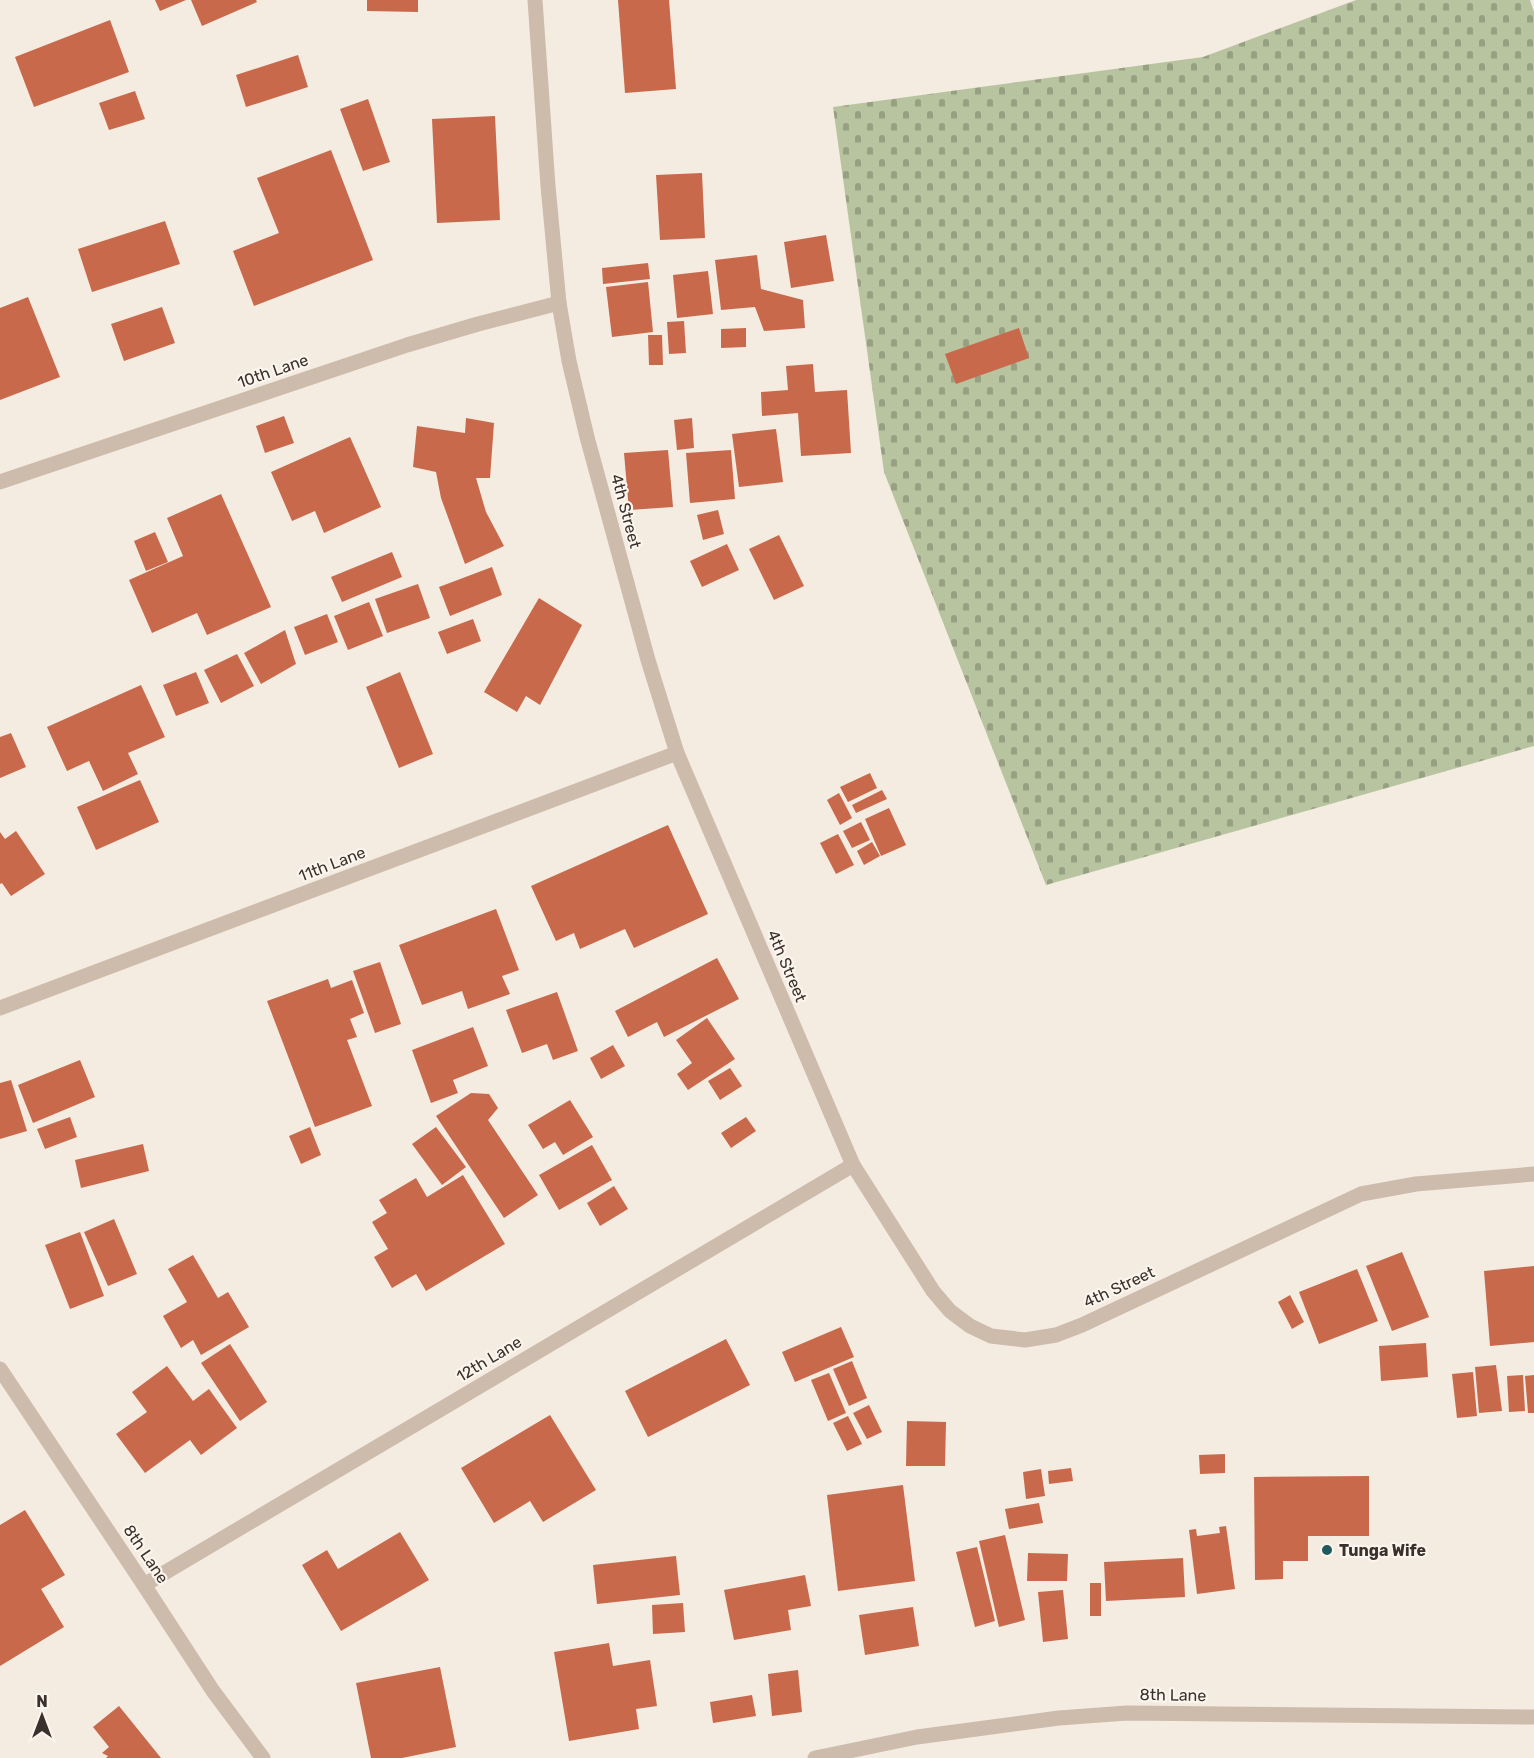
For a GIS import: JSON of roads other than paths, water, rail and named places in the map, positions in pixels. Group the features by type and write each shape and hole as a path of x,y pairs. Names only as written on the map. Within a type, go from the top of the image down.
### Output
{"street":[{"name":"4th Street","path":"535,0 559,303 569,361 587,437 648,660 677,753 853,1165 933,1291 950,1311 970,1326 991,1336 1025,1340 1056,1335 1082,1325 1361,1194 1416,1184 1534,1174"},
{"name":"10th Lane","path":"0,482 407,345 559,303"},
{"name":"11th Lane","path":"0,1008 677,753"},
{"name":"12th Lane","path":"144,1585 853,1165"},
{"name":"8th Lane","path":"0,1369 213,1691 263,1758"},
{"name":"8th Lane","path":"815,1758 917,1737 1018,1723 1127,1713 1534,1717"}],"place":[{"name":"Tunga Wife","path":"1327,1550"}]}
